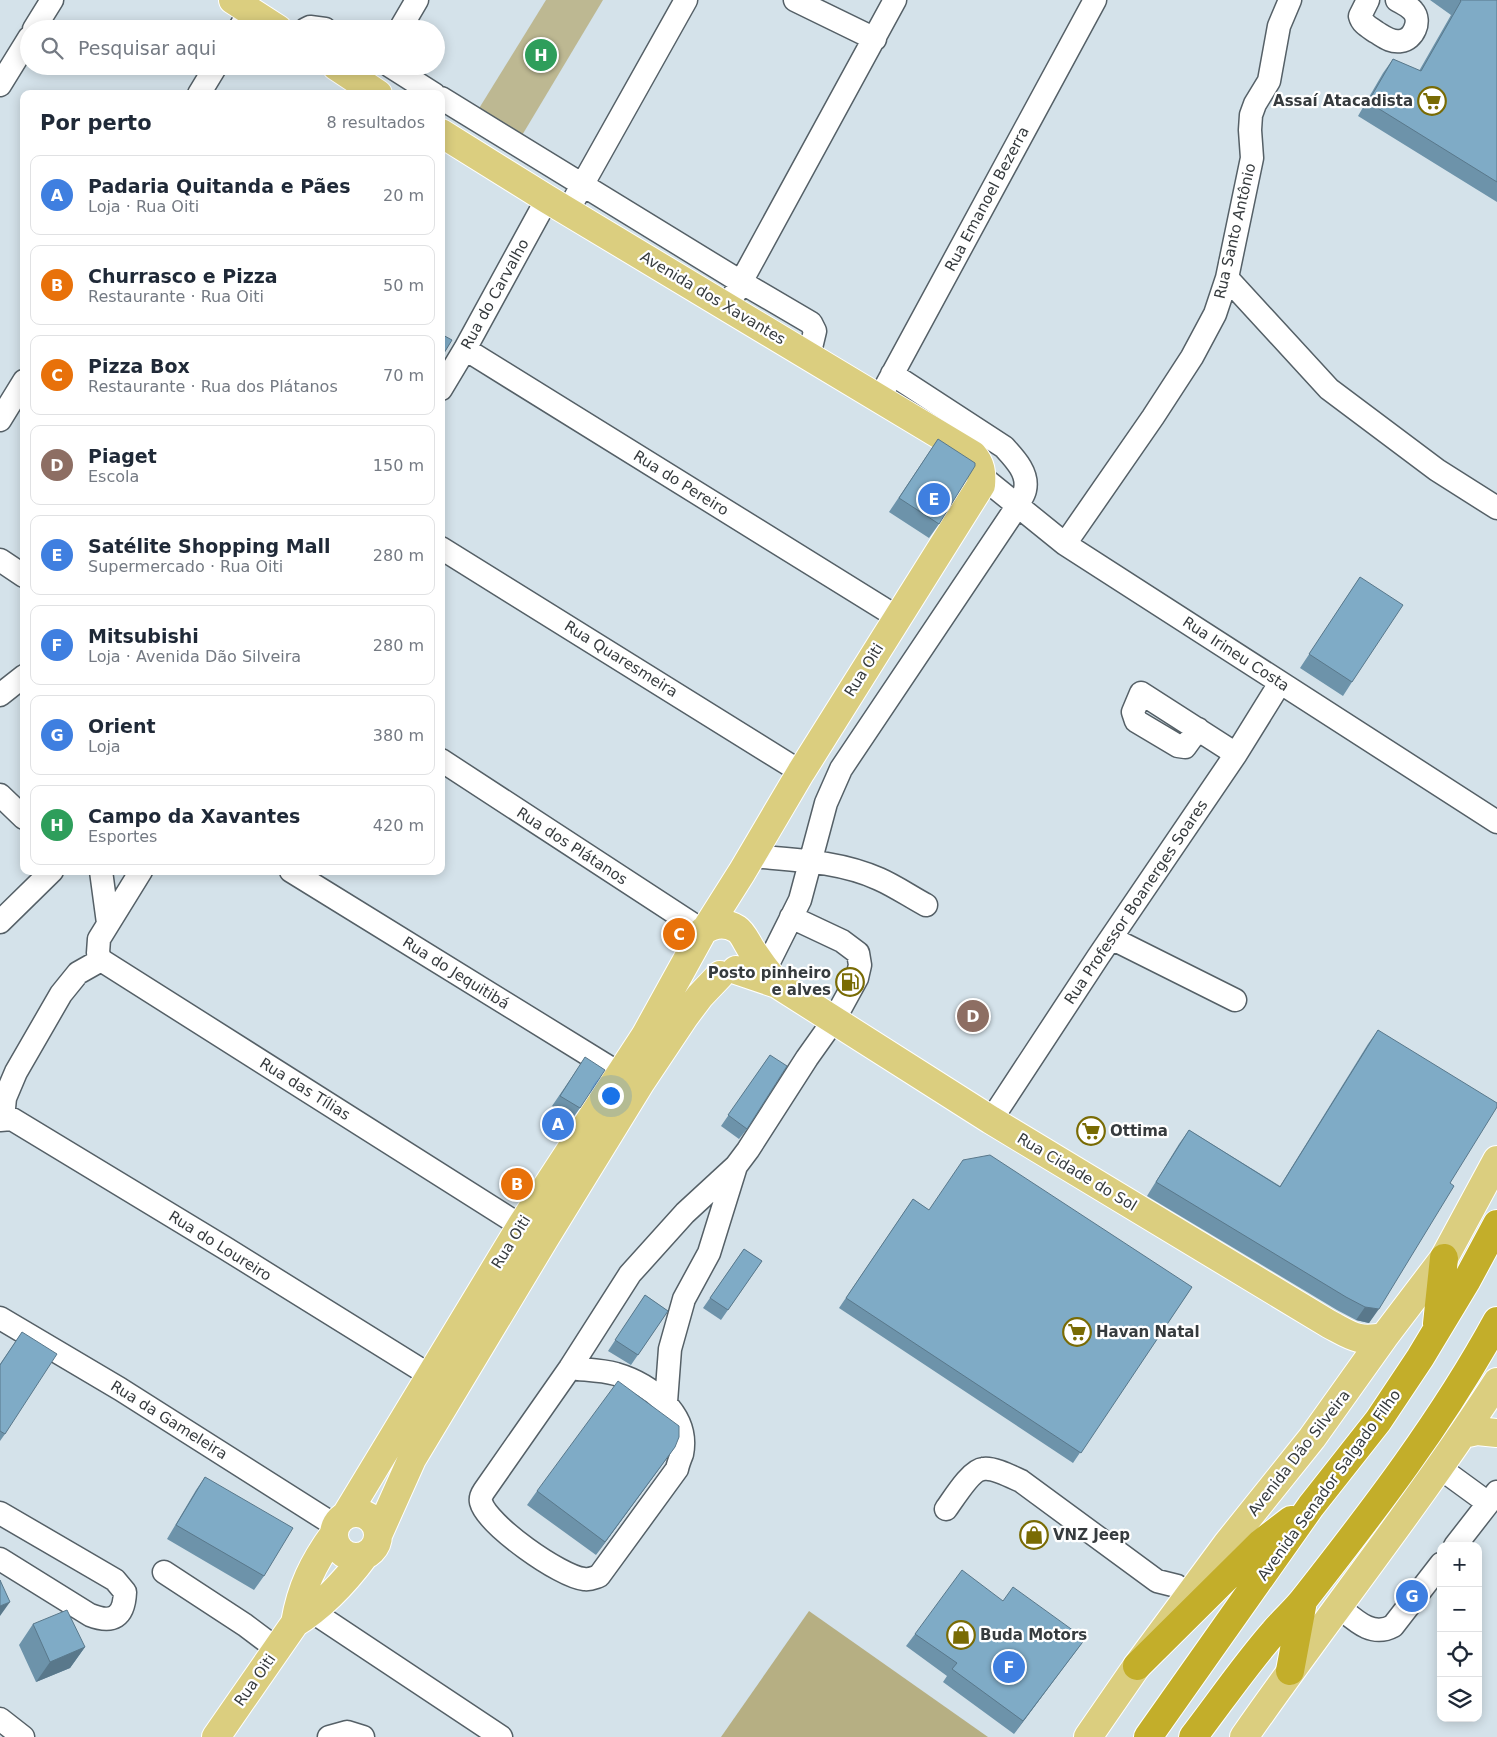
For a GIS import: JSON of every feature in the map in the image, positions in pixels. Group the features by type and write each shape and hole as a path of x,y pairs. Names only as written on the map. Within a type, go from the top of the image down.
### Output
{"highway":[{"name":"Avenida Senador Salgado Filho","path":"1148,1737 1311,1506 1378,1422 1467,1280 1497,1224"},
{"path":"1435,1333 1444,1258"},
{"path":"1193,1737 1274,1632 1303,1601 1399,1474 1436,1422 1482,1349 1497,1321"},
{"path":"1137,1666 1261,1543 1311,1506"},
{"path":"1290,1671 1303,1601"}],"main road":[{"path":"241,13 257,20"},
{"path":"357,75 374,82"},
{"name":"Avenida dos Xavantes","path":"451,139 557,205 973,455 978,461 981,472"},
{"name":"Rua Oiti","path":"304,1618 299,1601 306,1579 320,1553 431,1376 521,1226 645,1036 702,936 835,716 981,485 981,472"},
{"name":"Rua Oiti","path":"742,935 747,864"},
{"path":"713,925 729,925 742,935 747,950 744,961 728,972 707,971 698,960 702,936 713,925"},
{"name":"Rua Cidade do Sol","path":"742,935 771,977 834,1020 991,1120 1357,1339 1369,1340 1384,1337"},
{"name":"Rua Oiti","path":"216,1737 277,1649 304,1618 351,1574 372,1545 382,1529 412,1458 545,1238 685,1016 700,996 728,972"},
{"name":"Rua Cidade do Sol","path":"728,972 771,977"},
{"name":"Avenida Dão Silveira","path":"1088,1737 1137,1666 1227,1544 1312,1438 1384,1337 1444,1258 1497,1160"},
{"path":"1244,1737 1290,1671 1440,1468 1497,1382"},
{"path":"1463,1434 1477,1431 1497,1434"},
{"path":"353,1513 366,1515 376,1524 372,1545 356,1557 344,1554 335,1543 338,1525 353,1513"}],"street":[{"path":"40,20 52,0"},
{"path":"405,20 417,0"},
{"name":"Rua do Carvalho","path":"445,382 557,205 583,185 686,0"},
{"path":"795,0 875,39"},
{"path":"728,307 896,0"},
{"name":"Rua Emanoel Bezerra","path":"880,398 1095,0"},
{"name":"Rua Santo Antônio","path":"1065,544 1153,418 1192,357 1215,314 1227,278 1252,158 1251,115 1255,104 1269,81 1280,26 1290,0"},
{"path":"1368,0 1360,16 1362,22 1387,39 1399,42 1408,39 1417,23 1413,10 1397,0"},
{"path":"0,84 20,52"},
{"path":"201,90 211,75"},
{"path":"404,75 428,90"},
{"path":"445,101 811,323 815,331 809,356"},
{"path":"451,139 476,121"},
{"path":"1227,278 1329,389 1437,470 1497,508"},
{"name":"Rua do Pereiro","path":"465,349 897,617"},
{"path":"771,977 791,917 800,900 826,803 840,769 1018,505 1025,490 1026,479 1017,461 1004,447 892,374"},
{"path":"0,420 20,388"},
{"name":"Rua Irineu Costa","path":"981,472 1065,544 1497,822"},
{"name":"Rua Quaresmeira","path":"445,550 801,772"},
{"path":"0,560 20,573"},
{"path":"0,695 20,679"},
{"name":"Rua Professor Boanerges Soares","path":"991,1120 1111,938 1236,754 1280,683"},
{"path":"835,716 860,738"},
{"path":"1198,729 1236,754"},
{"name":"Rua dos Plátanos","path":"445,763 702,936"},
{"path":"0,795 20,814"},
{"path":"747,864 810,861 835,865 880,879 926,905"},
{"path":"0,922 48,875"},
{"path":"102,875 108,923"},
{"path":"3,1119 5,1098 16,1072 61,994 78,973 100,953 99,939 138,875"},
{"name":"Rua do Jequitibá","path":"297,875 620,1074"},
{"path":"570,1368 616,1374 635,1382 666,1402 680,1427 682,1453 677,1469 598,1576 591,1580 573,1577 548,1564 505,1532 491,1517 481,1501 484,1491 570,1368 630,1274 685,1213 736,1166 748,1150 807,1058 834,1020 857,978 860,965 858,953 842,941 791,917"},
{"path":"1111,938 1235,1000"},
{"name":"Rua das Tílias","path":"100,953 521,1226"},
{"name":"Rua do Loureiro","path":"3,1119 12,1119 431,1376"},
{"path":"666,1402 670,1349 684,1299 710,1253 736,1166"},
{"name":"Rua da Gameleira","path":"0,1318 120,1389 338,1525"},
{"path":"946,1509 977,1471 985,1468 1009,1475 1021,1481 1157,1581 1177,1586 1190,1594"},
{"path":"1440,1468 1493,1498 1458,1542"},
{"path":"0,1512 115,1580 126,1592 125,1605 115,1618 103,1620 0,1559"},
{"path":"1338,1606 1367,1629 1380,1631 1387,1629 1392,1626 1437,1569"},
{"path":"164,1572 277,1649"},
{"path":"304,1618 501,1737"},
{"path":"0,1719 23,1737"},
{"path":"330,1737 347,1732 363,1737"}],"shaded area":[{"path":"546,0 603,0 521,137 478,110"},
{"path":"809,1611 988,1737 721,1737"}],"building":[{"name":"Assaí Atacadista","path":"1460,0 1497,0 1497,182 1368,102 1393,59 1421,71"},
{"path":"445,336 452,340 445,351"},
{"path":"938,439 975,463 975,466 939,524 899,498"},
{"path":"1360,577 1403,605 1352,682 1309,654"},
{"path":"1378,1030 1497,1103 1497,1107 1450,1183 1454,1186 1379,1309 1365,1307 1346,1297 1156,1182 1189,1130 1280,1187"},
{"path":"770,1055 787,1066 747,1129 728,1115"},
{"path":"585,1057 605,1070 580,1108 560,1096"},
{"path":"990,1155 1192,1287 1081,1453 846,1298 913,1199 929,1210 963,1160"},
{"path":"744,1249 762,1261 728,1310 710,1298"},
{"path":"645,1295 668,1311 638,1355 615,1340"},
{"path":"22,1332 57,1354 5,1434 0,1431 0,1365"},
{"path":"618,1381 679,1426 679,1437 675,1447 605,1542 537,1491"},
{"path":"205,1477 293,1528 264,1576 176,1525"},
{"path":"962,1570 1003,1601 1013,1587 1085,1639 1023,1721 952,1669 957,1663 915,1634"},
{"path":"0,1580 10,1602 0,1606"},
{"path":"67,1610 85,1647 50,1662 33,1624"}],"place":[{"name":"Campo da Xavantes","path":"541,55"},
{"name":"Assaí Atacadista","path":"1432,101"},
{"name":"Satélite Shopping Mall","path":"934,499"},
{"name":"Pizza Box","path":"679,934"},
{"name":"Posto pinheiro e alves","path":"850,982"},
{"name":"Piaget","path":"973,1016"},
{"name":"Padaria Quitanda e Pães","path":"558,1124"},
{"name":"Ottima","path":"1091,1131"},
{"name":"Churrasco e Pizza","path":"517,1184"},
{"name":"Havan Natal","path":"1077,1332"},
{"name":"VNZ Jeep","path":"1034,1535"},
{"name":"Orient","path":"1412,1596"},
{"name":"Buda Motors","path":"961,1635"},
{"name":"Mitsubishi","path":"1009,1667"}]}
